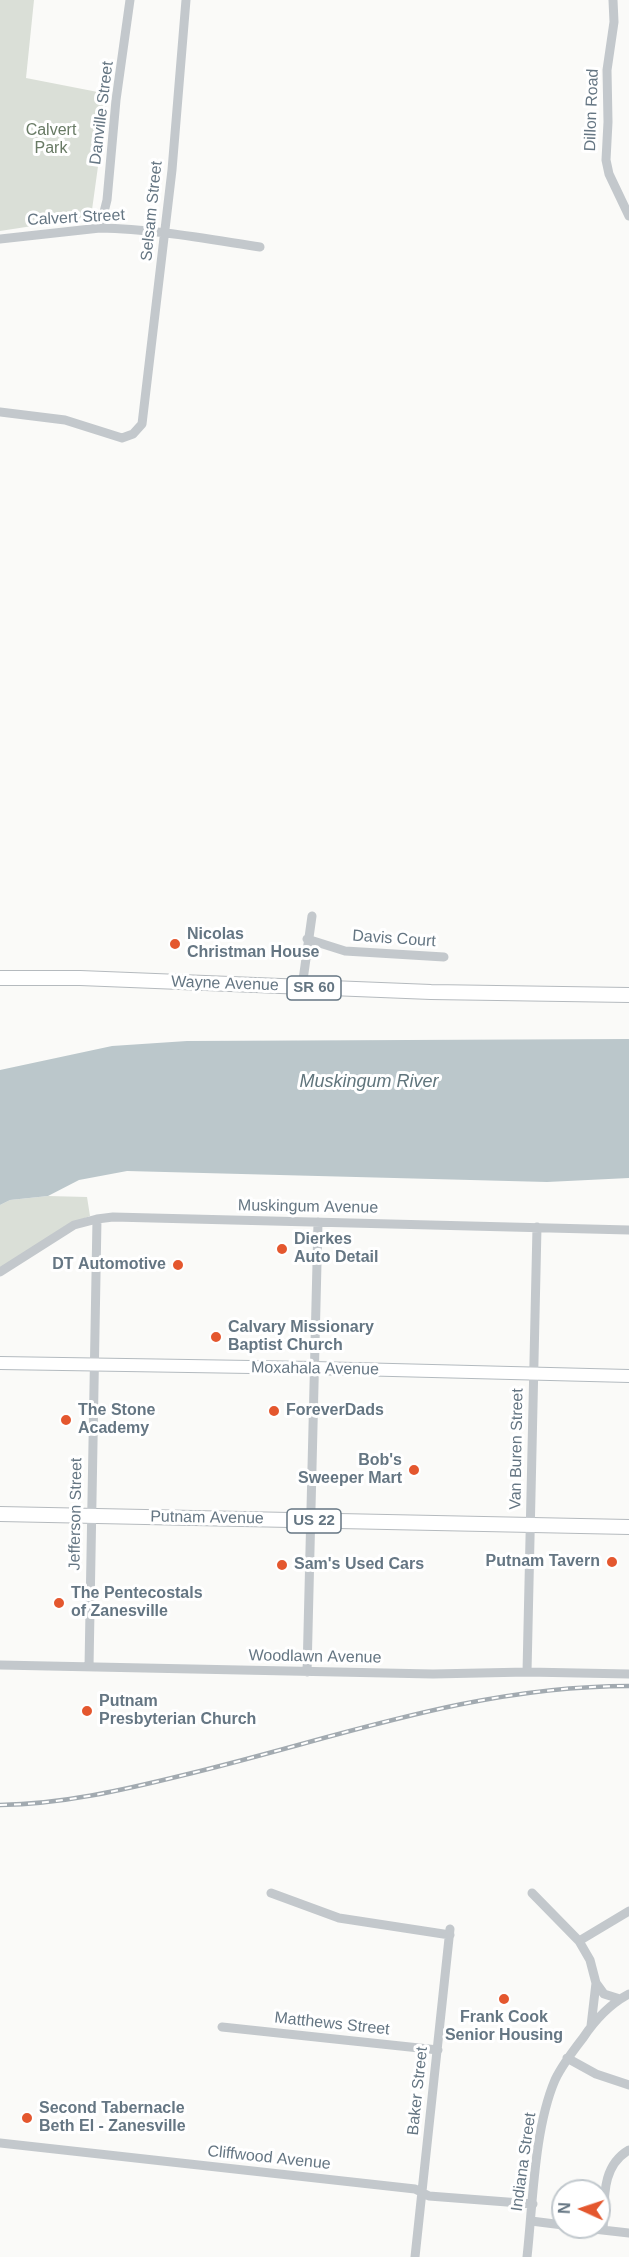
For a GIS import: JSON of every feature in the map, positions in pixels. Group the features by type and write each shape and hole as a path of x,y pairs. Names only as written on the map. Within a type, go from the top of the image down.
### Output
{"main road":[{"name":"Wayne Avenue","path":"0,978 80,978 431,992 629,995"},
{"name":"Putnam Avenue","path":"0,1514 629,1527"}],"street":[{"name":"Danville Street","path":"100,228 107,200 130,0"},
{"name":"Selsam Street","path":"0,412 65,420 122,438 133,434 142,424 165,233 186,0"},
{"name":"Dillon Road","path":"613,0 614,22 607,70 606,160 609,174 629,216"},
{"name":"Calvert Street","path":"0,239 100,228 165,233 260,247"},
{"path":"302,987 312,916"},
{"name":"Davis Court","path":"307,939 345,951 444,957"},
{"name":"Muskingum Avenue","path":"0,1272 74,1225 112,1217 629,1230"},
{"name":"Jefferson Street","path":"89,1667 97,1219"},
{"path":"307,1672 318,1222"},
{"name":"Van Buren Street","path":"527,1672 537,1227"},
{"name":"Moxahala Avenue","path":"0,1364 314,1368 629,1376"},
{"name":"Woodlawn Avenue","path":"0,1665 433,1674 527,1672 629,1674"},
{"name":"Baker Street","path":"271,1893 339,1918 450,1932 415,2257"},
{"path":"532,1893 579,1941 590,1960 596,1983 591,2026"},
{"path":"579,1941 629,1911"},
{"path":"596,1983 604,1994 625,1996"},
{"name":"Indiana Street","path":"527,2257 540,2135 555,2079 567,2058 591,2026 625,1996"},
{"name":"Matthews Street","path":"222,2027 438,2050"},
{"path":"567,2058 596,2074 629,2085"},
{"name":"Cliffwood Avenue","path":"0,2143 415,2189 429,2196 533,2204"},
{"path":"607,2179 610,2167 621,2155 629,2151"},
{"path":"531,2221 551,2224"},
{"path":"611,2231 629,2233"}],"green space":[{"name":"Calvert Park","path":"0,0 34,0 26,78 108,94 91,217 0,231"},
{"path":"48,1196 87,1197 90,1216 67,1225 0,1268 0,1205 10,1200"}],"water":[{"name":"Muskingum River","path":"629,1039 629,1178 547,1182 127,1171 79,1180 48,1196 10,1200 0,1205 0,1070 112,1046 187,1041"}],"railway":[{"path":"0,1805 70,1799 138,1786 404,1717 459,1705 571,1688 629,1686"}],"place":[{"name":"Nicolas Christman House","path":"175,944"},
{"name":"Dierkes Auto Detail","path":"282,1249"},
{"name":"DT Automotive","path":"178,1265"},
{"name":"Calvary Missionary Baptist Church","path":"216,1337"},
{"name":"ForeverDads","path":"274,1411"},
{"name":"The Stone Academy","path":"66,1420"},
{"name":"Bob's Sweeper Mart","path":"414,1470"},
{"name":"Putnam Tavern","path":"612,1562"},
{"name":"Sam's Used Cars","path":"282,1565"},
{"name":"The Pentecostals of Zanesville","path":"59,1603"},
{"name":"Putnam Presbyterian Church","path":"87,1711"},
{"name":"Frank Cook Senior Housing","path":"504,1999"},
{"name":"Second Tabernacle Beth El - Zanesville","path":"27,2118"}]}
